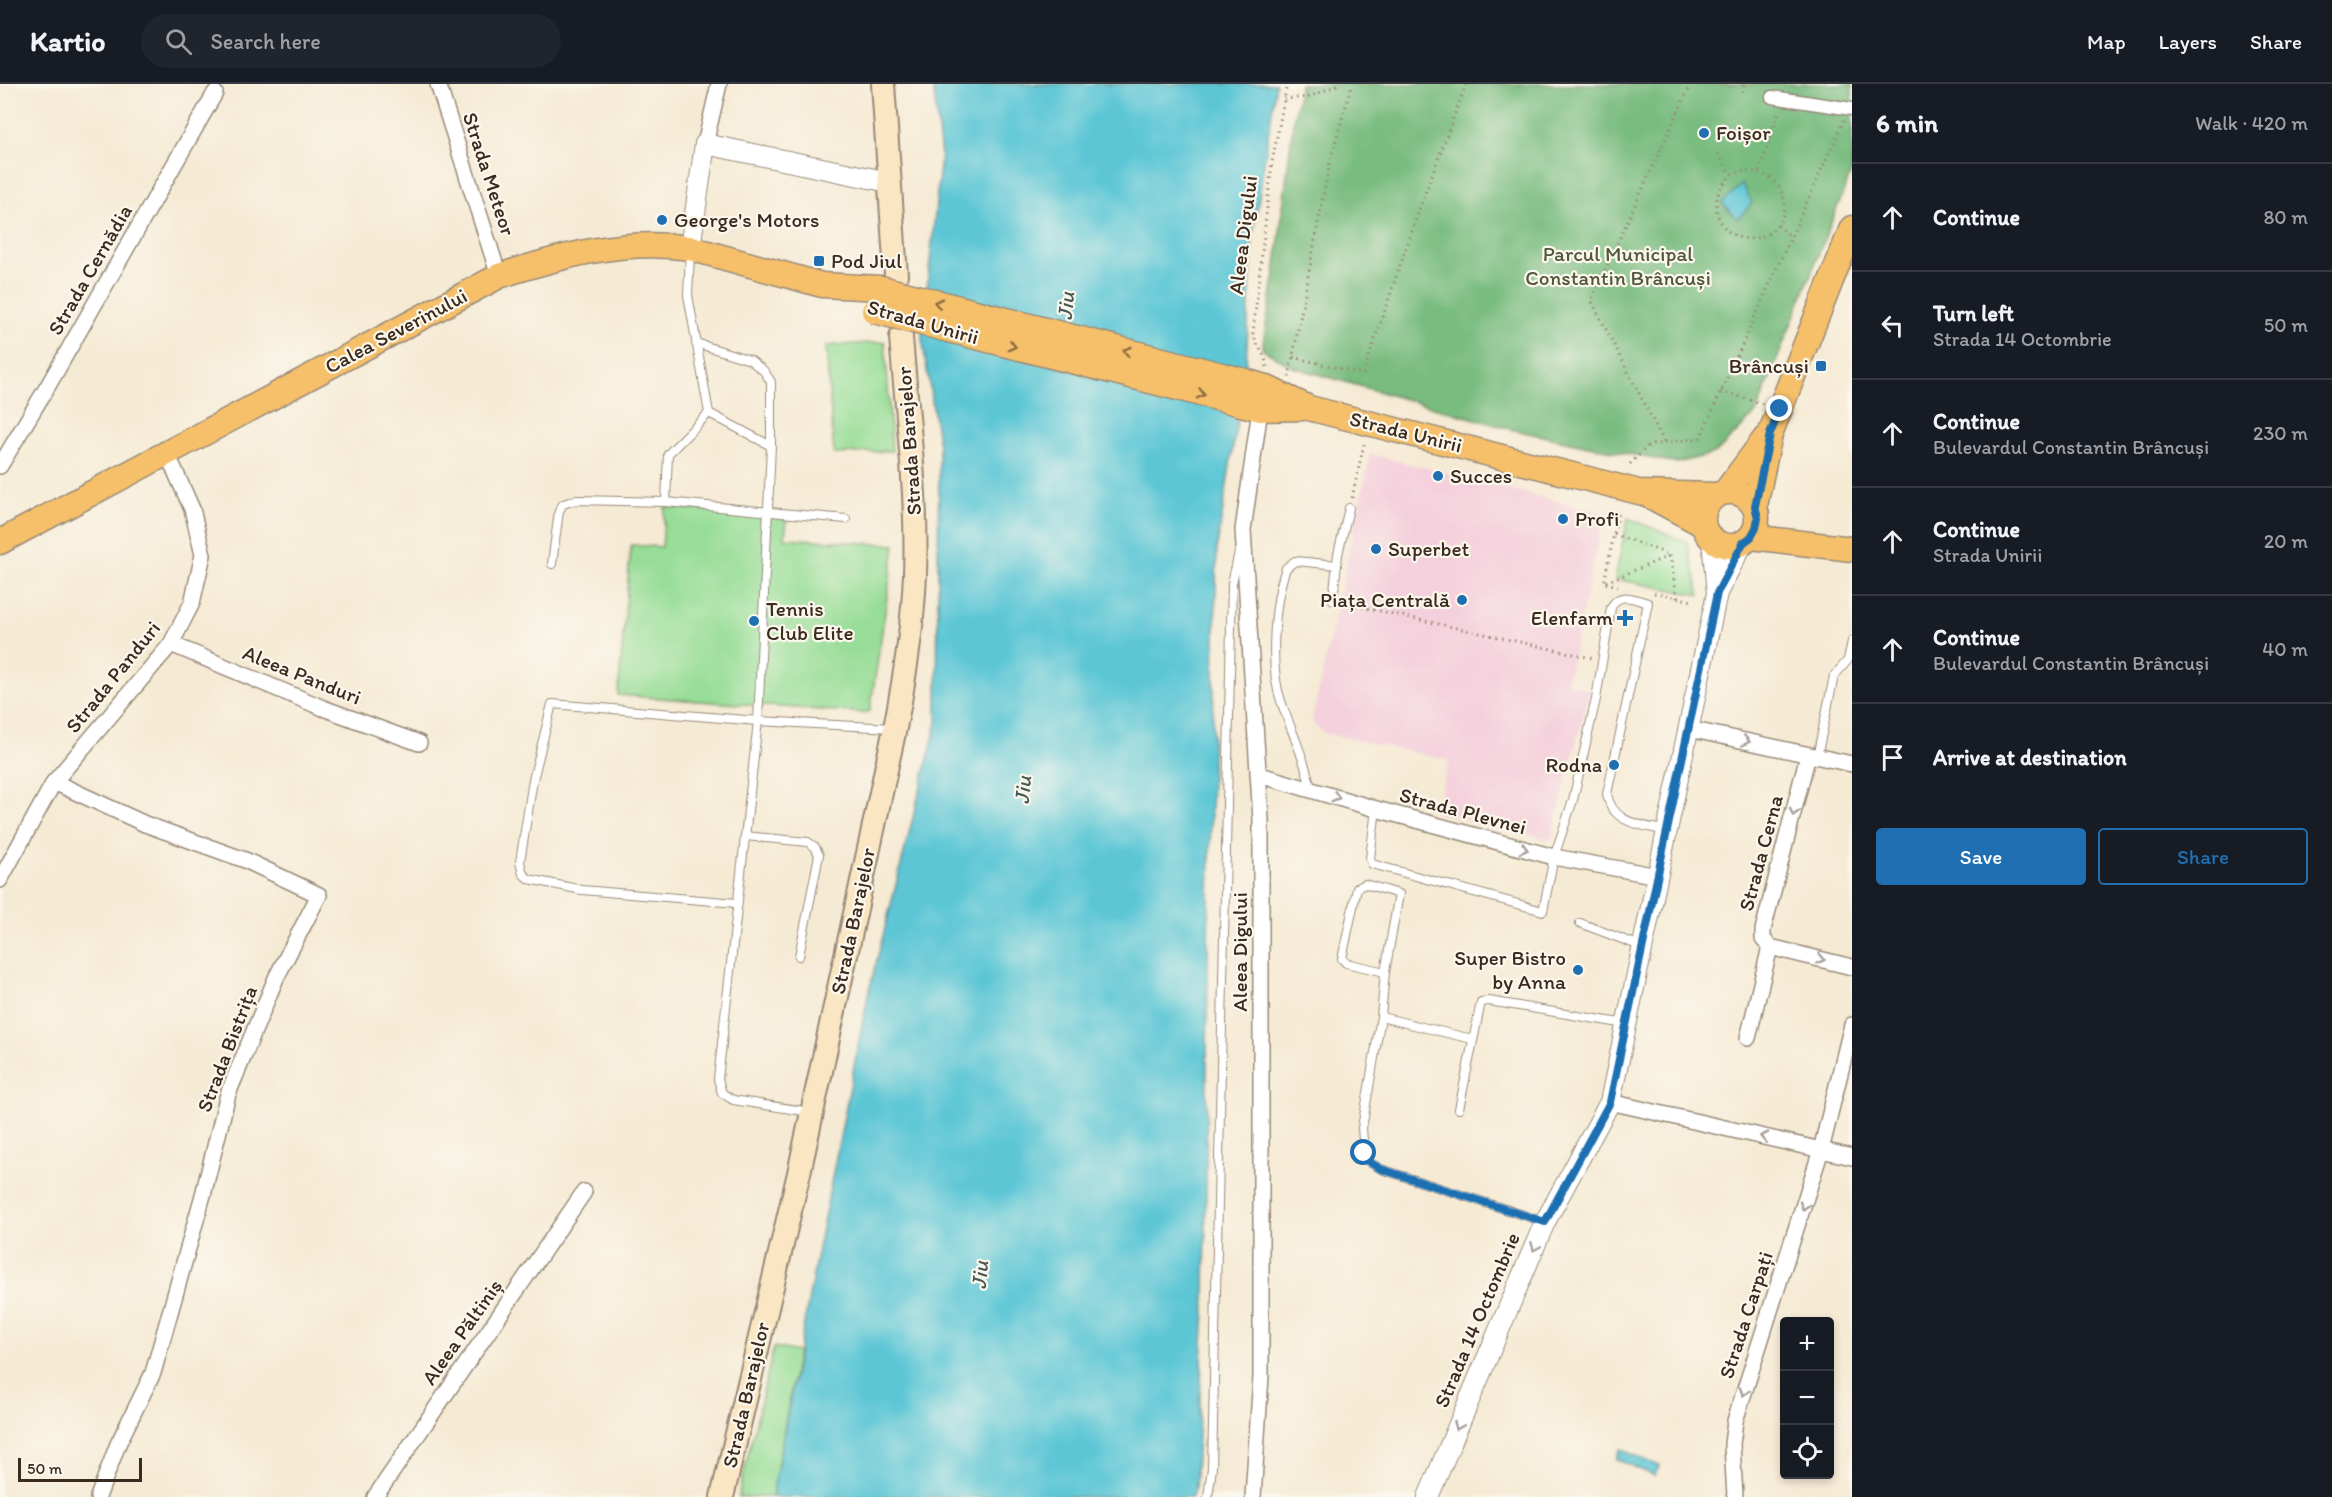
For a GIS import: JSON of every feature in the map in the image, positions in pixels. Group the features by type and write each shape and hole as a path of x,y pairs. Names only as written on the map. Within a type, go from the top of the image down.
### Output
{"main road":[{"path":"883,84 889,182 889,282"},
{"path":"1751,526 1770,434 1852,228"},
{"name":"Calea Severinului","path":"0,542 499,276 546,260 634,244 690,248 822,285"},
{"name":"Strada Unirii","path":"822,285 889,282 1253,395"},
{"name":"Strada Unirii","path":"822,285 874,311 1309,408 1643,493 1738,492 1748,497 1751,526 1732,546 1722,545 1707,532 1643,493"},
{"name":"Strada Barajelor","path":"722,1497 812,1113 895,728 908,657 915,572 913,480 901,337"},
{"path":"1707,532 1702,513 1707,503 1721,493 1770,434"},
{"name":"Strada Unirii","path":"1751,526 1852,544"},
{"name":"Strada Unirii","path":"1751,526 1852,549"}],"street":[{"name":"Strada Meteor","path":"438,84 499,276"},
{"path":"690,248 705,144 719,84"},
{"name":"Strada Cernădia","path":"0,466 214,93"},
{"path":"1778,97 1850,109"},
{"path":"705,144 889,182"},
{"name":"Aleea Digului","path":"1252,1497 1261,1376 1260,775 1243,530 1253,395"},
{"name":"Strada Panduri","path":"0,880 54,782 171,644 192,603 203,555 192,509 167,453"},
{"path":"1717,593 1751,526"},
{"path":"1707,532 1717,593"},
{"name":"Strada 14 Octombrie","path":"1428,1497 1545,1222 1610,1102 1717,593"},
{"name":"Aleea Panduri","path":"171,644 323,708 419,743"},
{"path":"1689,729 1852,764"},
{"name":"Strada Cerna","path":"1770,947 1763,939 1763,930 1813,756"},
{"name":"Strada Plevnei","path":"1260,775 1554,857 1658,876"},
{"name":"Strada Bistrița","path":"54,782 145,824 245,860 319,895 276,978 228,1094 203,1195 153,1373 118,1444 98,1497"},
{"path":"1748,1038 1770,947 1852,967"},
{"path":"1821,1150 1852,1025"},
{"path":"1610,1102 1852,1156"},
{"name":"Strada Carpați","path":"1735,1497 1732,1444 1735,1421 1821,1150"},
{"name":"Aleea Păltiniș","path":"375,1497 584,1192"}],"lane":[{"path":"690,248 688,295 709,413"},
{"path":"696,343 750,360 764,371 771,382 771,446 758,721 718,1079 722,1093 733,1100 812,1113"},
{"path":"709,413 771,446"},
{"path":"666,502 669,454 709,413"},
{"path":"552,564 560,511 563,504 576,500 666,502 846,519"},
{"path":"1333,600 1337,565 1349,508"},
{"path":"1208,1497 1212,1468 1232,583 1243,530"},
{"path":"1311,789 1308,773 1280,699 1273,667 1278,606 1286,568 1295,561 1337,565"},
{"path":"1376,809 1370,858 1372,864 1379,868 1543,911 1554,857 1574,800 1614,602 1626,597 1648,603 1607,794 1617,816 1632,824 1667,831"},
{"path":"1813,756 1834,676 1848,660 1852,641"},
{"path":"737,903 582,890 529,879 523,874 520,862 533,780 552,704 758,721 895,728"},
{"path":"745,836 808,842 815,847 819,855 799,956"},
{"path":"1385,972 1346,963 1342,959 1357,888 1360,885 1365,884 1399,894 1362,1128 1364,1153 1369,1162 1381,1169 1545,1222"},
{"path":"1580,923 1643,948"},
{"path":"1459,1109 1481,1002 1489,1001 1628,1025"},
{"path":"1381,1017 1472,1039"}],"path":[{"name":"Aleea Digului","path":"1253,395 1268,372 1265,354 1255,341 1253,333 1272,163 1287,84"},
{"path":"1284,100 1309,97 1340,84"},
{"path":"1289,377 1330,161 1352,84"},
{"path":"1293,357 1364,374 1420,207 1466,84"},
{"path":"1664,442 1591,300 1691,84"},
{"path":"1742,92 1744,84"},
{"path":"1759,172 1778,97"},
{"path":"1630,464 1649,445 1700,438 1850,109"},
{"path":"1718,154 1731,174"},
{"path":"1759,172 1769,176 1783,194 1785,204 1783,216 1770,233 1760,238 1737,237 1727,231 1720,222 1716,211 1716,200 1720,189 1731,174 1759,172"},
{"path":"1778,225 1791,237"},
{"path":"1721,391 1763,404"},
{"path":"1354,488 1364,444"},
{"path":"1604,583 1618,514"},
{"path":"1614,534 1670,555"},
{"path":"1604,583 1670,555"},
{"path":"1670,555 1677,598"},
{"path":"1604,583 1625,587"},
{"path":"1646,591 1693,602"},
{"path":"1333,600 1603,660"}],"shaded area":[{"name":"Piața Centrală","path":"1370,454 1604,513 1567,683 1590,690 1551,840 1436,812 1449,760 1323,733 1312,722"}],"green space":[{"name":"Parcul Municipal Constantin Brâncuși","path":"1300,84 1852,84 1852,170 1756,413 1716,453 1677,463 1510,429 1293,367 1262,349 1275,274 1293,123"},
{"path":"885,342 892,451 834,454 826,346"},
{"name":"Tennis Club Elite","path":"665,507 787,516 785,538 895,545 870,711 864,713 618,695 631,545 662,547"},
{"path":"1628,518 1687,542 1700,595 1615,579"},
{"path":"774,1347 798,1352 772,1497 738,1497"}],"water":[{"name":"Jiu","path":"933,84 1276,84 1252,243 1246,365 1217,547 1208,947 1205,1310 1195,1489 1192,1497 772,1497 868,995 937,723 939,446 922,338 941,156"},
{"path":"1742,184 1752,203 1738,219 1722,203"},
{"path":"1620,1449 1659,1466 1655,1476 1616,1459"}],"place":[{"name":"Foișor","path":"1704,133"},
{"name":"George's Motors","path":"662,220"},
{"name":"Pod Jiul","path":"819,261"},
{"name":"Brâncuși","path":"1821,366"},
{"name":"Succes","path":"1438,476"},
{"name":"Profi","path":"1563,519"},
{"name":"Superbet","path":"1376,549"},
{"name":"Piața Centrală","path":"1462,600"},
{"name":"Elenfarm","path":"1625,618"},
{"name":"Tennis Club Elite","path":"754,621"},
{"name":"Rodna","path":"1614,765"},
{"name":"Super Bistro by Anna","path":"1578,970"}],"route":[{"path":"1364,1153 1369,1162 1381,1169 1545,1222 1610,1102 1717,593 1743,543 1751,537 1756,528 1758,518 1755,506 1770,434 1780,409"}]}
